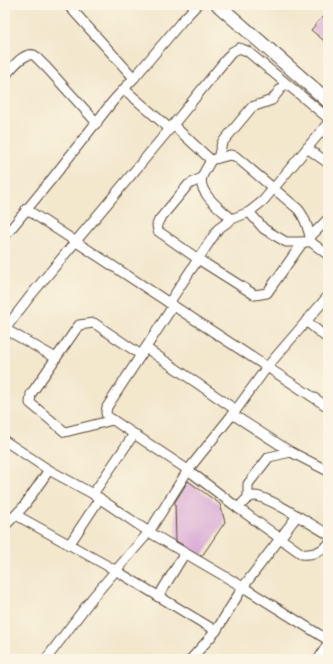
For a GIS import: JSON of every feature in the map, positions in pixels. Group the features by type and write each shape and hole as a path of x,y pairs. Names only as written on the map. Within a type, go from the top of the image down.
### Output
{"street":[{"path":"68,5 134,78"},
{"path":"5,236 96,122 197,5"},
{"path":"218,5 328,101"},
{"path":"56,358 5,329 9,317 76,242 172,127 232,52 239,48 247,51 328,118"},
{"path":"5,76 26,55 34,55 48,68 96,122"},
{"path":"285,83 272,100 252,107 222,143 214,159 201,178 188,184 159,220 157,225 158,231 198,259 255,295 267,293 308,241 328,219"},
{"path":"124,89 214,159"},
{"path":"328,123 263,201 249,212 232,219 218,229 198,259 143,352 107,407 106,414 188,470 302,554 312,555 323,550 328,545"},
{"path":"307,148 328,163"},
{"path":"214,159 230,155 235,156 302,214 309,231 308,241"},
{"path":"201,178 202,188 210,199 232,219"},
{"path":"26,209 328,407"},
{"path":"249,212 264,229 286,242 308,241 328,255"},
{"path":"46,659 115,570 149,532 188,470 234,412 266,367 328,296"},
{"path":"306,321 328,339"},
{"path":"113,420 64,432 30,403 31,394 79,325 94,323 143,352 234,412 291,452 328,471"},
{"path":"69,545 96,496 134,434"},
{"path":"5,441 49,470 96,496 149,532 243,587 328,640"},
{"path":"248,498 248,484 269,457 291,452"},
{"path":"5,526 11,515 24,506 49,470"},
{"path":"238,508 248,498 256,496 269,500 328,534"},
{"path":"11,515 115,570 216,631"},
{"path":"191,659 216,631 243,587 297,516"},
{"path":"158,597 185,553"},
{"path":"321,659 328,647"}],"building":[{"path":"322,17 328,22 328,44 311,30"},
{"path":"188,481 220,504 225,522 202,556 176,541 175,502"}]}
